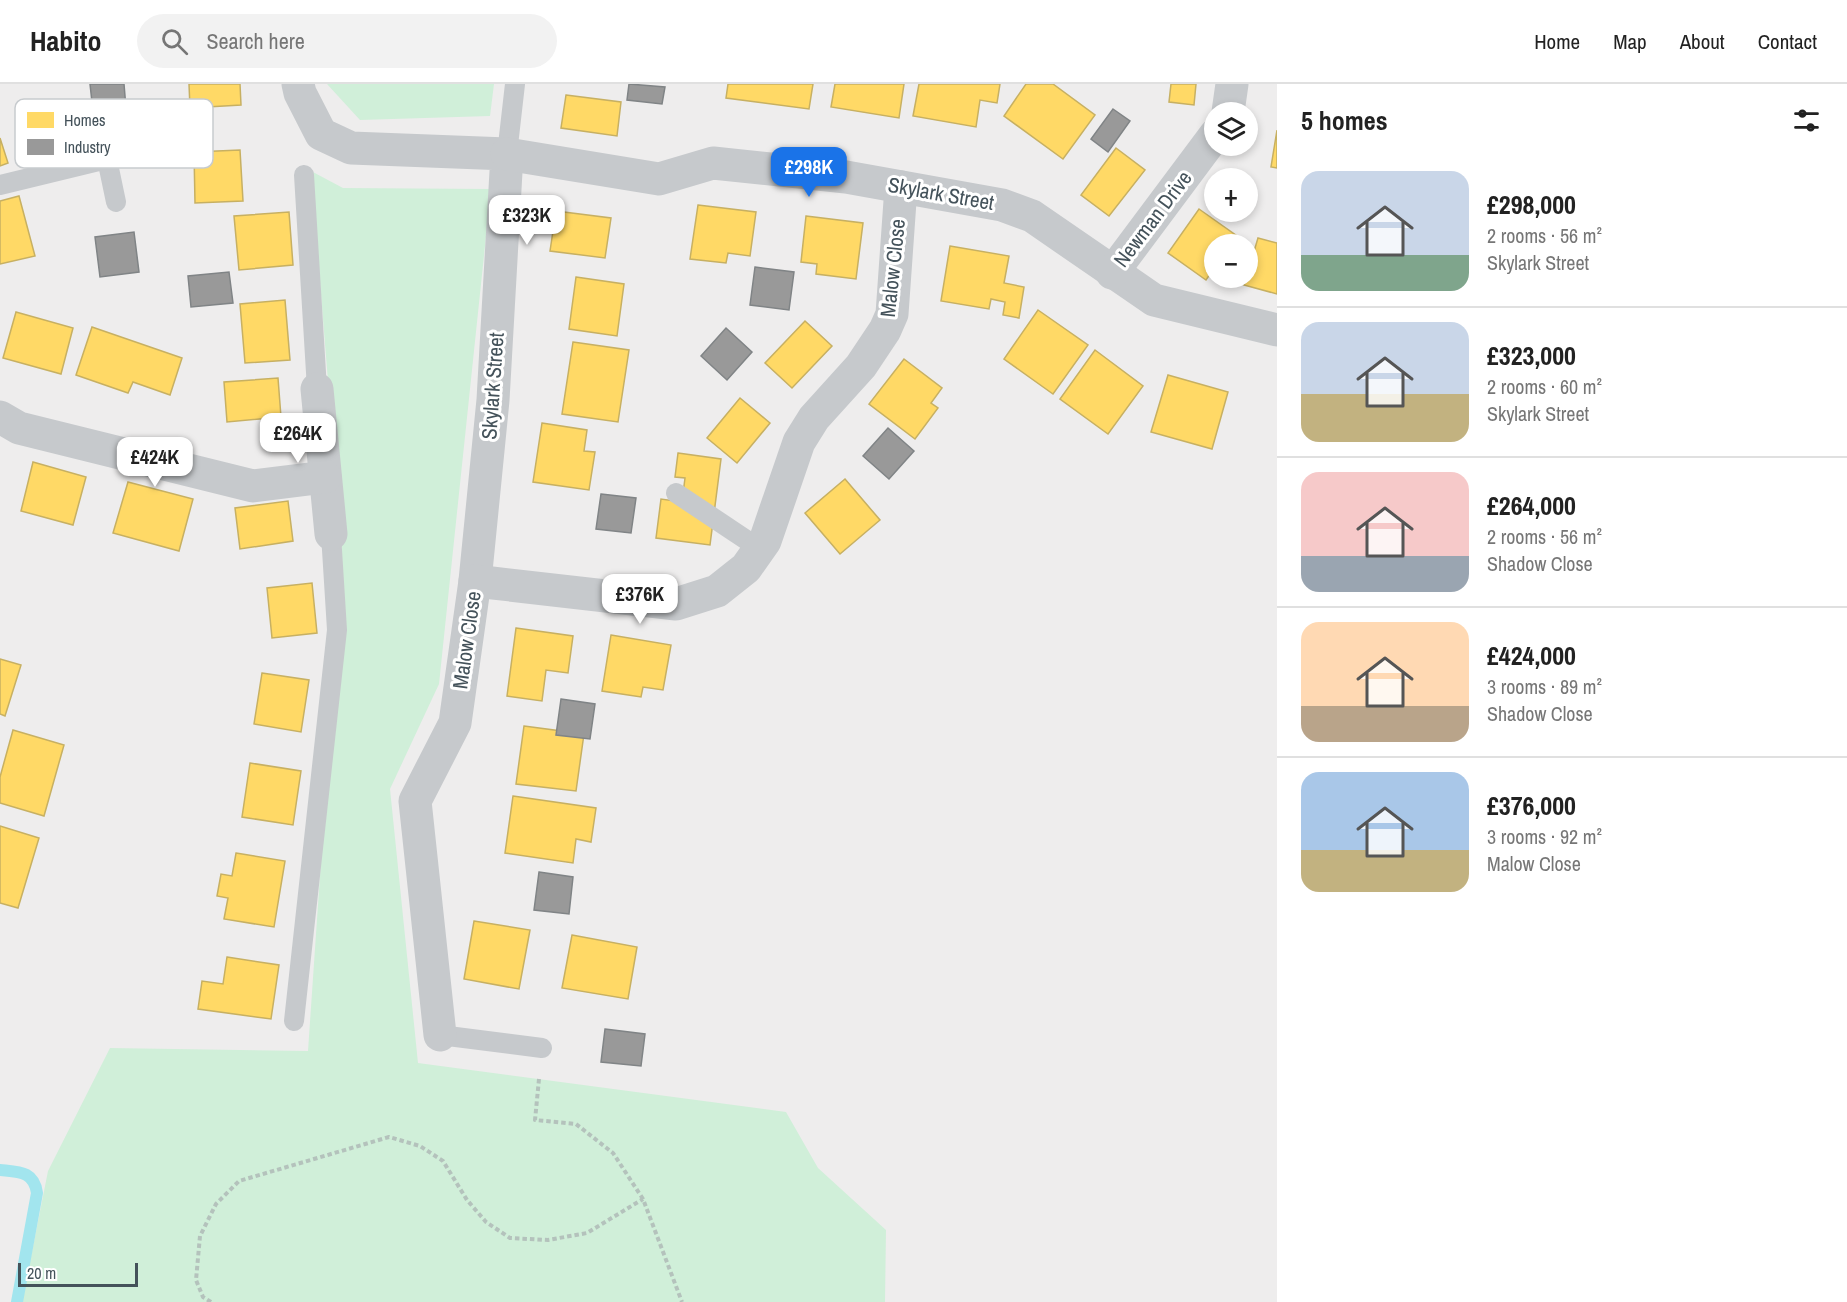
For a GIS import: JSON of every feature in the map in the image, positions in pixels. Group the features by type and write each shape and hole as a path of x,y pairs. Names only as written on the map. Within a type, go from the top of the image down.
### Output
{"street":[{"path":"1229,102 1232,84"},
{"name":"Skylark Street","path":"299,88 321,134 351,148 507,154 659,179 713,163 846,177 1002,205 1032,216 1154,300 1277,330"},
{"name":"Newman Drive","path":"1112,273 1204,150"},
{"name":"Skylark Street","path":"475,581 493,400 507,154"},
{"name":"Malow Close","path":"440,1035 415,801 455,723 475,581 676,604 717,591 746,568 765,541 799,442 814,418 861,366 885,330 892,314 901,187"},
{"path":"317,389 331,534"},
{"path":"0,417 19,428 254,486 325,477"}],"lane":[{"path":"507,154 515,84"},
{"path":"0,185 70,168"},
{"path":"109,168 116,202"},
{"path":"304,176 317,389"},
{"path":"676,493 760,549"},
{"path":"294,1021 337,630 331,534"},
{"path":"440,1035 542,1048"}],"path":[{"path":"542,1048 535,1120 576,1124 614,1152 643,1199 682,1302"},
{"path":"211,1302 203,1296 196,1280 200,1236 216,1203 239,1181 389,1137 420,1146 443,1161 467,1200 486,1222 510,1238 548,1240 587,1233 643,1199"}],"green space":[{"path":"327,84 494,84 490,116 360,120"},
{"path":"311,171 343,188 491,189 439,684 390,789 418,1063 786,1112 818,1168 886,1230 885,1302 22,1302 48,1171 110,1048 308,1051 342,554"}],"building: Homes":[{"path":"189,84 240,84 241,105 213,107 213,99 190,99"},
{"path":"728,84 813,84 809,109 726,98"},
{"path":"835,84 904,84 899,118 831,107"},
{"path":"919,84 1000,84 997,103 980,100 976,127 913,116"},
{"path":"1026,84 1053,84 1095,115 1063,159 1004,116"},
{"path":"1171,84 1196,84 1194,105 1169,102"},
{"path":"566,95 621,102 617,136 561,128"},
{"path":"1277,130 1277,168 1271,167"},
{"path":"0,138 8,163 0,166"},
{"path":"1116,148 1145,170 1109,216 1081,195"},
{"path":"240,150 243,201 195,203 194,168 213,168 213,151"},
{"path":"19,196 35,256 0,264 0,201"},
{"path":"698,205 756,212 750,256 728,253 726,263 690,259"},
{"path":"1199,209 1204,213 1204,222 1217,222 1234,234 1204,234 1204,279 1168,253"},
{"path":"556,211 611,218 605,258 550,251"},
{"path":"289,212 293,265 239,270 234,216"},
{"path":"806,216 863,223 856,279 816,274 817,264 801,262"},
{"path":"1258,238 1277,243 1277,294 1255,288 1258,288"},
{"path":"950,246 1009,256 1004,283 1024,287 1019,318 1003,315 1005,302 991,299 989,309 941,301"},
{"path":"576,277 624,284 617,336 569,329"},
{"path":"285,300 290,360 245,363 240,304"},
{"path":"1038,310 1088,345 1053,394 1004,359"},
{"path":"16,312 73,328 61,374 3,358"},
{"path":"805,321 832,346 792,388 765,363"},
{"path":"92,327 182,358 170,395 133,382 128,393 76,375"},
{"path":"573,342 629,350 618,422 562,414"},
{"path":"1095,350 1143,386 1108,434 1060,399"},
{"path":"904,359 942,388 931,403 938,408 915,439 869,404"},
{"path":"1168,375 1228,392 1212,449 1151,432"},
{"path":"278,378 281,417 227,422 224,382"},
{"path":"740,398 770,423 737,463 707,438"},
{"path":"542,423 587,430 584,451 595,452 589,490 533,482"},
{"path":"678,453 721,459 710,545 656,538 661,499 682,502 685,478 675,477"},
{"path":"33,462 86,477 73,525 21,511"},
{"path":"845,479 880,520 840,554 805,513"},
{"path":"128,482 193,499 179,551 113,533"},
{"path":"288,501 293,541 240,549 235,508"},
{"path":"312,583 317,633 272,638 267,588"},
{"path":"516,628 573,636 568,673 546,670 542,701 507,696"},
{"path":"611,635 671,645 663,690 643,687 641,697 602,691"},
{"path":"0,659 21,665 5,716 0,714"},
{"path":"262,673 309,680 301,732 254,724"},
{"path":"524,726 584,734 576,791 516,784"},
{"path":"13,730 64,745 44,816 0,803 0,777"},
{"path":"250,763 301,771 293,825 242,817"},
{"path":"513,796 596,808 591,842 576,839 573,863 505,853"},
{"path":"0,826 39,838 18,908 0,903"},
{"path":"236,853 285,861 274,927 224,919 228,898 217,896 221,874 232,876"},
{"path":"474,921 530,930 519,989 464,979"},
{"path":"572,935 637,947 628,999 562,988"},
{"path":"227,957 279,965 271,1019 198,1009 202,981 223,984"}],"building: Industry":[{"path":"90,84 124,84 125,99 92,99"},
{"path":"629,84 665,87 662,104 627,100"},
{"path":"1113,109 1130,121 1108,152 1091,139"},
{"path":"134,232 139,272 100,277 95,237"},
{"path":"755,267 794,272 789,310 750,305"},
{"path":"229,272 233,303 191,307 188,276"},
{"path":"726,328 752,352 727,380 701,356"},
{"path":"888,428 914,451 889,479 863,456"},
{"path":"601,494 636,498 631,533 596,529"},
{"path":"561,699 595,704 590,739 556,735"},
{"path":"539,872 573,877 569,914 534,910"},
{"path":"605,1029 645,1034 641,1066 601,1062"}],"waterway":[{"path":"0,1170 19,1172 29,1177 33,1180 37,1193 17,1302"}]}
